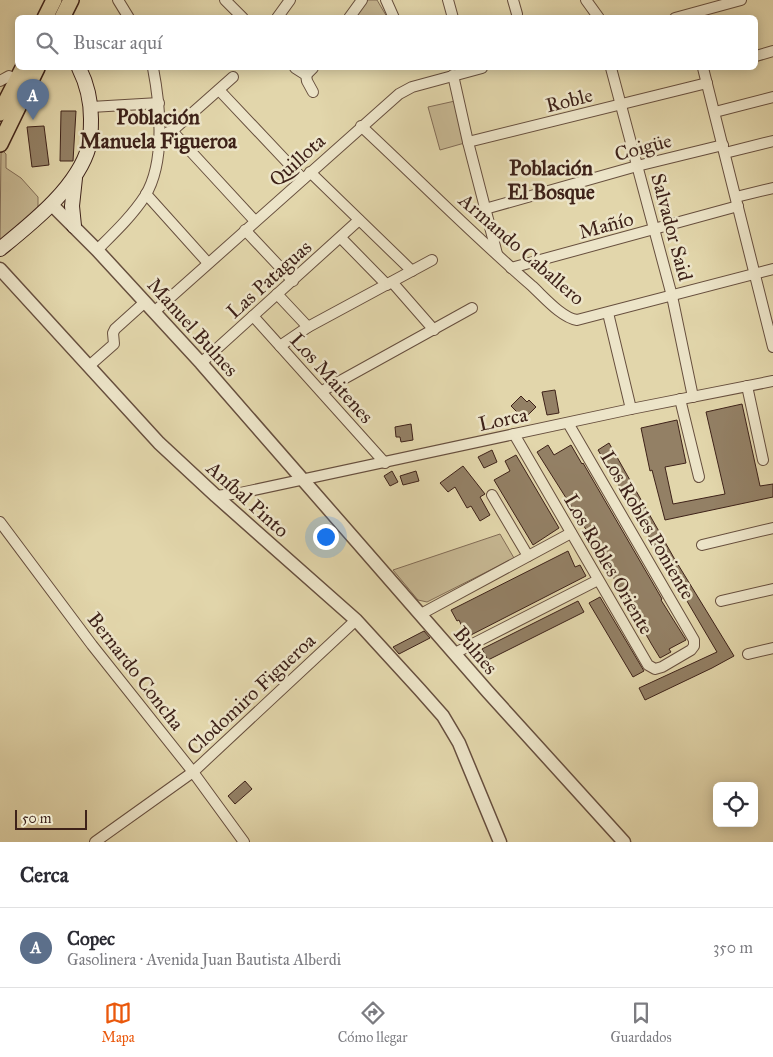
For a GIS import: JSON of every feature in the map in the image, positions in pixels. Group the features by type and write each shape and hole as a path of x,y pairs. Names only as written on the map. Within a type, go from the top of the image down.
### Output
{"main road":[{"path":"64,15 71,0"},
{"path":"46,15 52,1"},
{"path":"0,144 36,70"},
{"path":"0,249 51,204 64,190 84,159 89,145 91,107 89,93 80,70"},
{"path":"0,112 9,77"},
{"path":"74,226 72,200 75,174"}],"street":[{"path":"118,0 127,15"},
{"path":"225,0 240,15"},
{"path":"279,15 290,0"},
{"path":"351,15 362,0"},
{"path":"387,0 393,15"},
{"path":"448,0 452,15"},
{"path":"513,0 517,14"},
{"path":"586,0 597,15"},
{"path":"693,15 742,0"},
{"path":"758,55 773,51"},
{"path":"97,250 133,213 146,194 156,162 160,134 159,103 153,70"},
{"name":"Quillota","path":"154,312 399,94 412,87 474,70"},
{"name":"Salvador Said","path":"612,70 672,296 693,397"},
{"path":"707,70 707,83 773,347"},
{"path":"309,71 307,82 313,92"},
{"path":"453,75 468,142 498,255"},
{"path":"160,134 172,131 233,77"},
{"name":"Roble","path":"468,142 707,83"},
{"path":"219,90 306,175 359,220 412,271"},
{"path":"714,112 773,97"},
{"path":"91,107 159,103"},
{"name":"Armando Caballero","path":"361,126 511,268 572,320 608,313 773,269"},
{"path":"172,131 255,221"},
{"name":"Coigüe","path":"485,209 638,166 773,141"},
{"name":"Mañío","path":"511,268 655,230 773,188"},
{"path":"146,194 208,263"},
{"name":"Manuel Bulnes","path":"51,204 97,250 201,363 302,480"},
{"name":"Las Pataguas","path":"201,363 359,220"},
{"path":"245,230 293,281"},
{"path":"341,238 390,284 434,330"},
{"path":"280,346 308,327 432,260"},
{"name":"Aníbal Pinto","path":"0,268 159,443 356,620 443,716 459,744 500,842"},
{"name":"Los Maitenes","path":"278,294 308,327"},
{"path":"89,366 114,344 113,333 115,329 145,302"},
{"path":"322,391 472,308"},
{"path":"608,313 631,409"},
{"name":"Los Maitenes","path":"253,316 385,463"},
{"name":"Lorca","path":"216,496 240,493 631,409 773,381"},
{"path":"747,386 763,460"},
{"path":"680,399 699,477"},
{"name":"Los Robles Poniente","path":"568,423 692,637 694,646"},
{"name":"Los Robles Oriente","path":"514,434 650,667 655,669 662,667 688,653 694,646"},
{"name":"Bulnes","path":"302,480 488,692 624,842"},
{"path":"233,511 234,502 240,493"},
{"path":"492,495 528,556"},
{"name":"Bernardo Concha","path":"0,522 92,645 193,772 244,842"},
{"path":"702,545 773,528"},
{"path":"421,614 571,533"},
{"path":"455,653 598,580"},
{"path":"721,601 773,589"},
{"name":"Clodomiro Figueroa","path":"95,842 193,772 356,620"},
{"path":"748,654 773,648"}],"shaded area":[{"path":"366,0 377,0 386,15 355,15"},
{"path":"455,101 468,142 440,150 428,107"},
{"path":"1,149 6,154 6,168 21,178 38,197 38,208 0,240"},
{"path":"500,534 514,558 427,602 418,600 393,570"}],"building":[{"path":"61,111 76,111 73,161 60,161"},
{"path":"44,126 49,165 32,167 27,127"},
{"path":"555,390 559,413 547,415 542,392"},
{"path":"521,396 527,402 529,400 536,407 524,419 511,406"},
{"path":"742,404 760,486 773,484 773,497 665,520 652,470 650,471 641,428 677,420 686,463 665,467 673,504 725,494 706,412"},
{"path":"411,424 413,440 401,442 400,437 396,437 395,427"},
{"path":"609,443 674,558 734,656 645,700 639,688 717,652 598,450"},
{"path":"548,445 554,455 571,445 583,463 686,640 669,649 671,652 660,658 587,531 537,452"},
{"path":"492,450 497,462 484,468 478,457"},
{"path":"516,455 559,528 533,545 494,480 510,471 505,461"},
{"path":"463,466 485,494 480,497 490,515 480,521 471,506 467,508 455,487 448,492 440,483"},
{"path":"392,471 398,482 390,486 384,476"},
{"path":"416,471 419,481 403,485 400,476"},
{"path":"568,551 575,567 580,565 586,576 467,637 459,620 457,621 451,610"},
{"path":"600,597 644,671 633,677 589,603"},
{"path":"578,601 584,612 488,660 482,649"},
{"path":"424,631 430,638 399,654 393,647"},
{"path":"245,781 252,789 235,804 228,796"}],"place":[{"name":"Copec","path":"33,120"}],"district":[{"name":"Población Manuela Figueroa","path":"158,129"},
{"name":"Población El Bosque","path":"551,180"}]}
